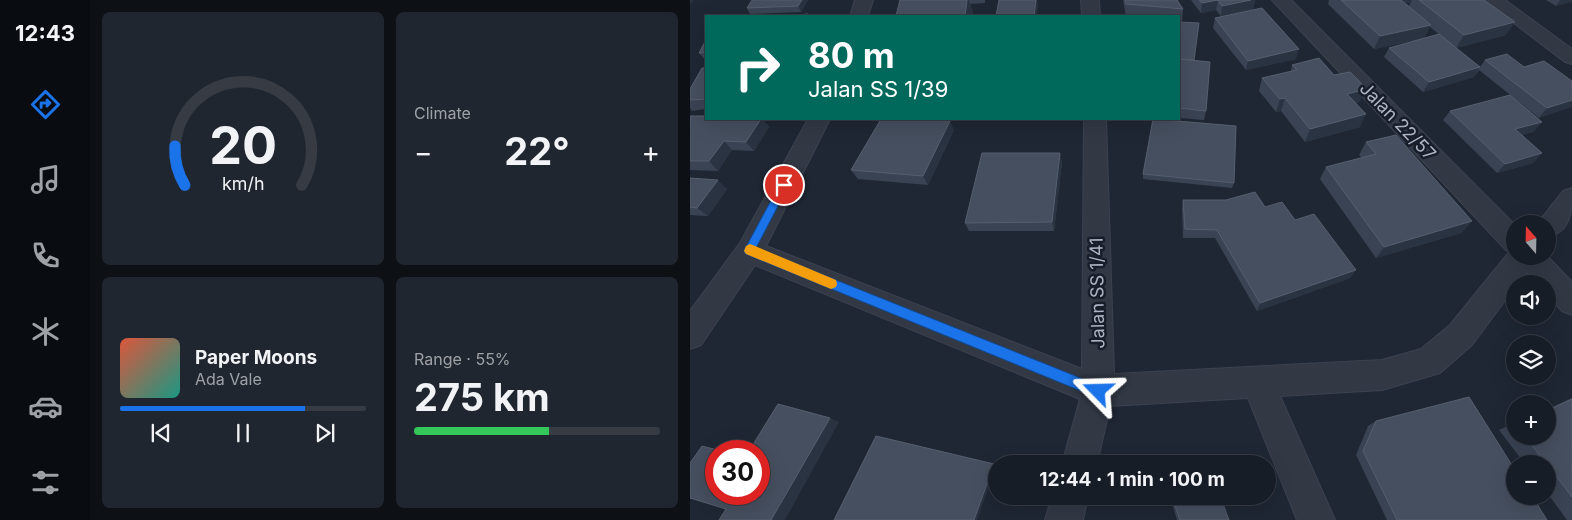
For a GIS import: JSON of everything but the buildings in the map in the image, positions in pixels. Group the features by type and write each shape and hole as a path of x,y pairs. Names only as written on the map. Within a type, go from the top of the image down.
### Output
{"street":[{"path":"859,15 864,0"},
{"path":"1090,0 1090,15"},
{"name":"Jalan 22/57","path":"1281,0 1506,233"},
{"path":"1493,0 1572,58"},
{"path":"690,335 750,251 818,120"},
{"name":"Jalan SS 1/41","path":"1081,455 1098,391 1095,120"},
{"path":"1556,217 1572,198"},
{"path":"750,251 1098,391 1382,375 1429,362 1461,335 1516,265"},
{"path":"1537,265 1572,302"},
{"path":"1258,383 1316,520"},
{"path":"1064,520 1068,505"}],"slow traffic":[{"path":"750,249 750,251 831,284"}],"route":[{"path":"784,185 750,251 1098,391"}]}
